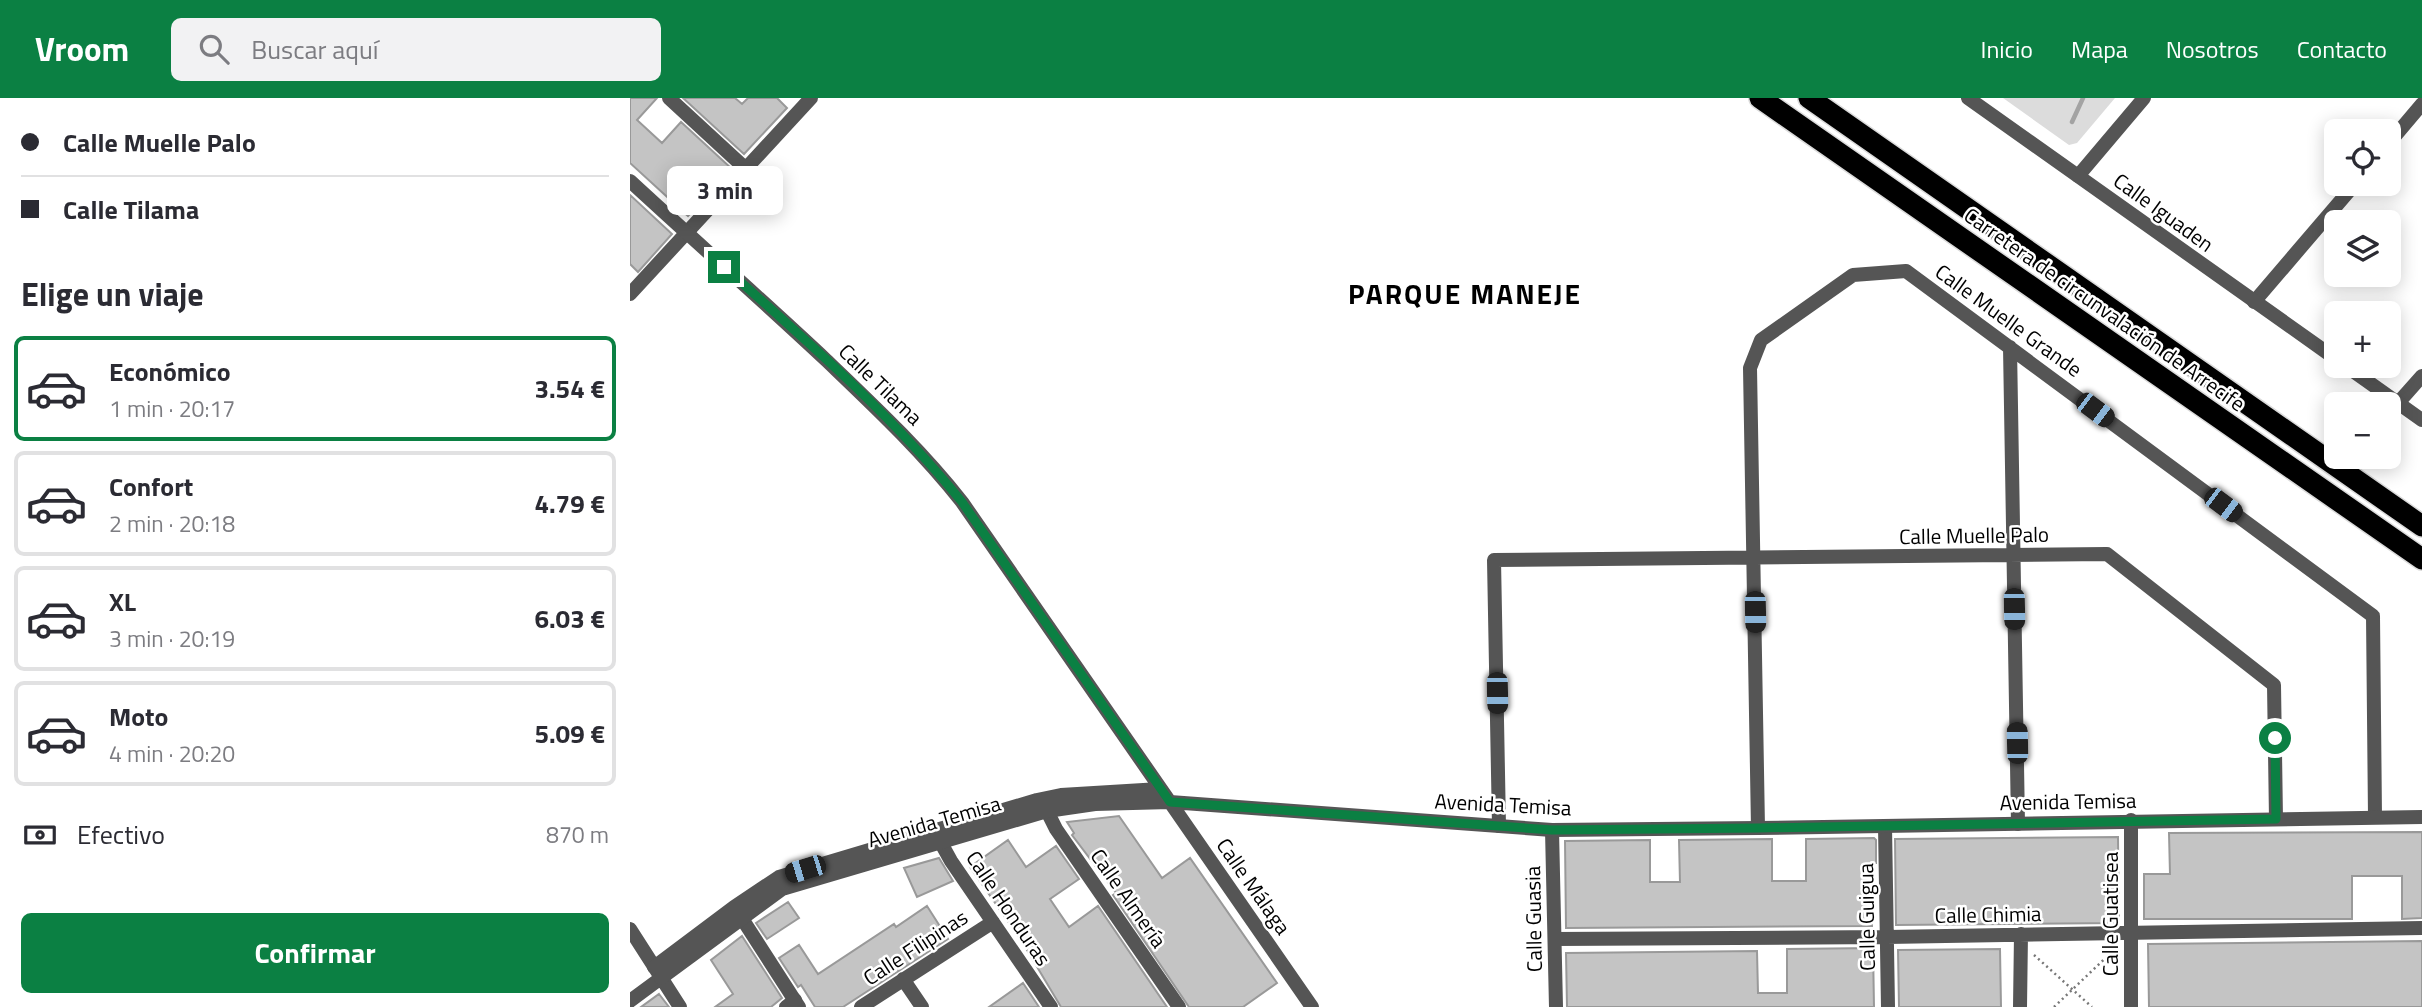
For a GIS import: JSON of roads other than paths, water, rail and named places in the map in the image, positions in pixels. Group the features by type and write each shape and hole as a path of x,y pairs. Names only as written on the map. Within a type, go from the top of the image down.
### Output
{"highway":[{"name":"Carretera de circunvalación de Arrecife","path":"1760,98 2422,559"},
{"name":"Carretera de circunvalación de Arrecife","path":"1809,98 2422,526"}],"street":[{"path":"669,98 746,169"},
{"name":"Calle Iguaden","path":"1968,98 2324,351"},
{"path":"2078,176 2144,98"},
{"path":"630,295 746,169 802,101"},
{"path":"2401,129 2422,104"},
{"name":"Calle Tilama","path":"630,181 837,370 931,463 962,502 1160,789"},
{"path":"2254,302 2345,196"},
{"name":"Calle Muelle Grande","path":"1754,558 1750,368 1761,340 1853,275 1906,271 2373,616 2375,817"},
{"path":"2010,346 2018,824"},
{"path":"2401,400 2422,376"},
{"path":"2363,378 2383,392"},
{"path":"2401,405 2422,420"},
{"name":"Calle Muelle Palo","path":"1499,826 1494,560 2107,554 2274,684 2276,819"},
{"path":"1754,558 1758,828"},
{"name":"Calle Málaga","path":"1160,789 1312,1007"},
{"name":"Avenida Temisa","path":"658,972 782,889 1061,794 1160,789"},
{"name":"Avenida Temisa","path":"630,1001 658,972 734,907 779,877 937,836 1047,811 1095,804 1170,802 1552,830 2422,817"},
{"name":"Calle Almería","path":"1047,811 1056,829 1179,1007"},
{"name":"Calle Guatisea","path":"2131,820 2126,937 2131,1007"},
{"name":"Calle Guigua","path":"1885,826 1888,1007"},
{"name":"Calle Guasia","path":"1552,830 1556,1007"},
{"name":"Calle Honduras","path":"937,836 1051,1007"},
{"path":"741,917 793,1005"},
{"name":"Calle Filipinas","path":"861,1007 993,922"},
{"name":"Calle Chimia","path":"1555,939 2021,934 2126,937 2422,928"},
{"path":"630,929 680,1007"},
{"path":"2020,1007 2021,934"},
{"path":"903,979 922,1007"}],"waterway":[{"path":"2072,122 2083,98"}],"district":[{"name":"PARQUE MANEJE","path":"1465,293"}]}
